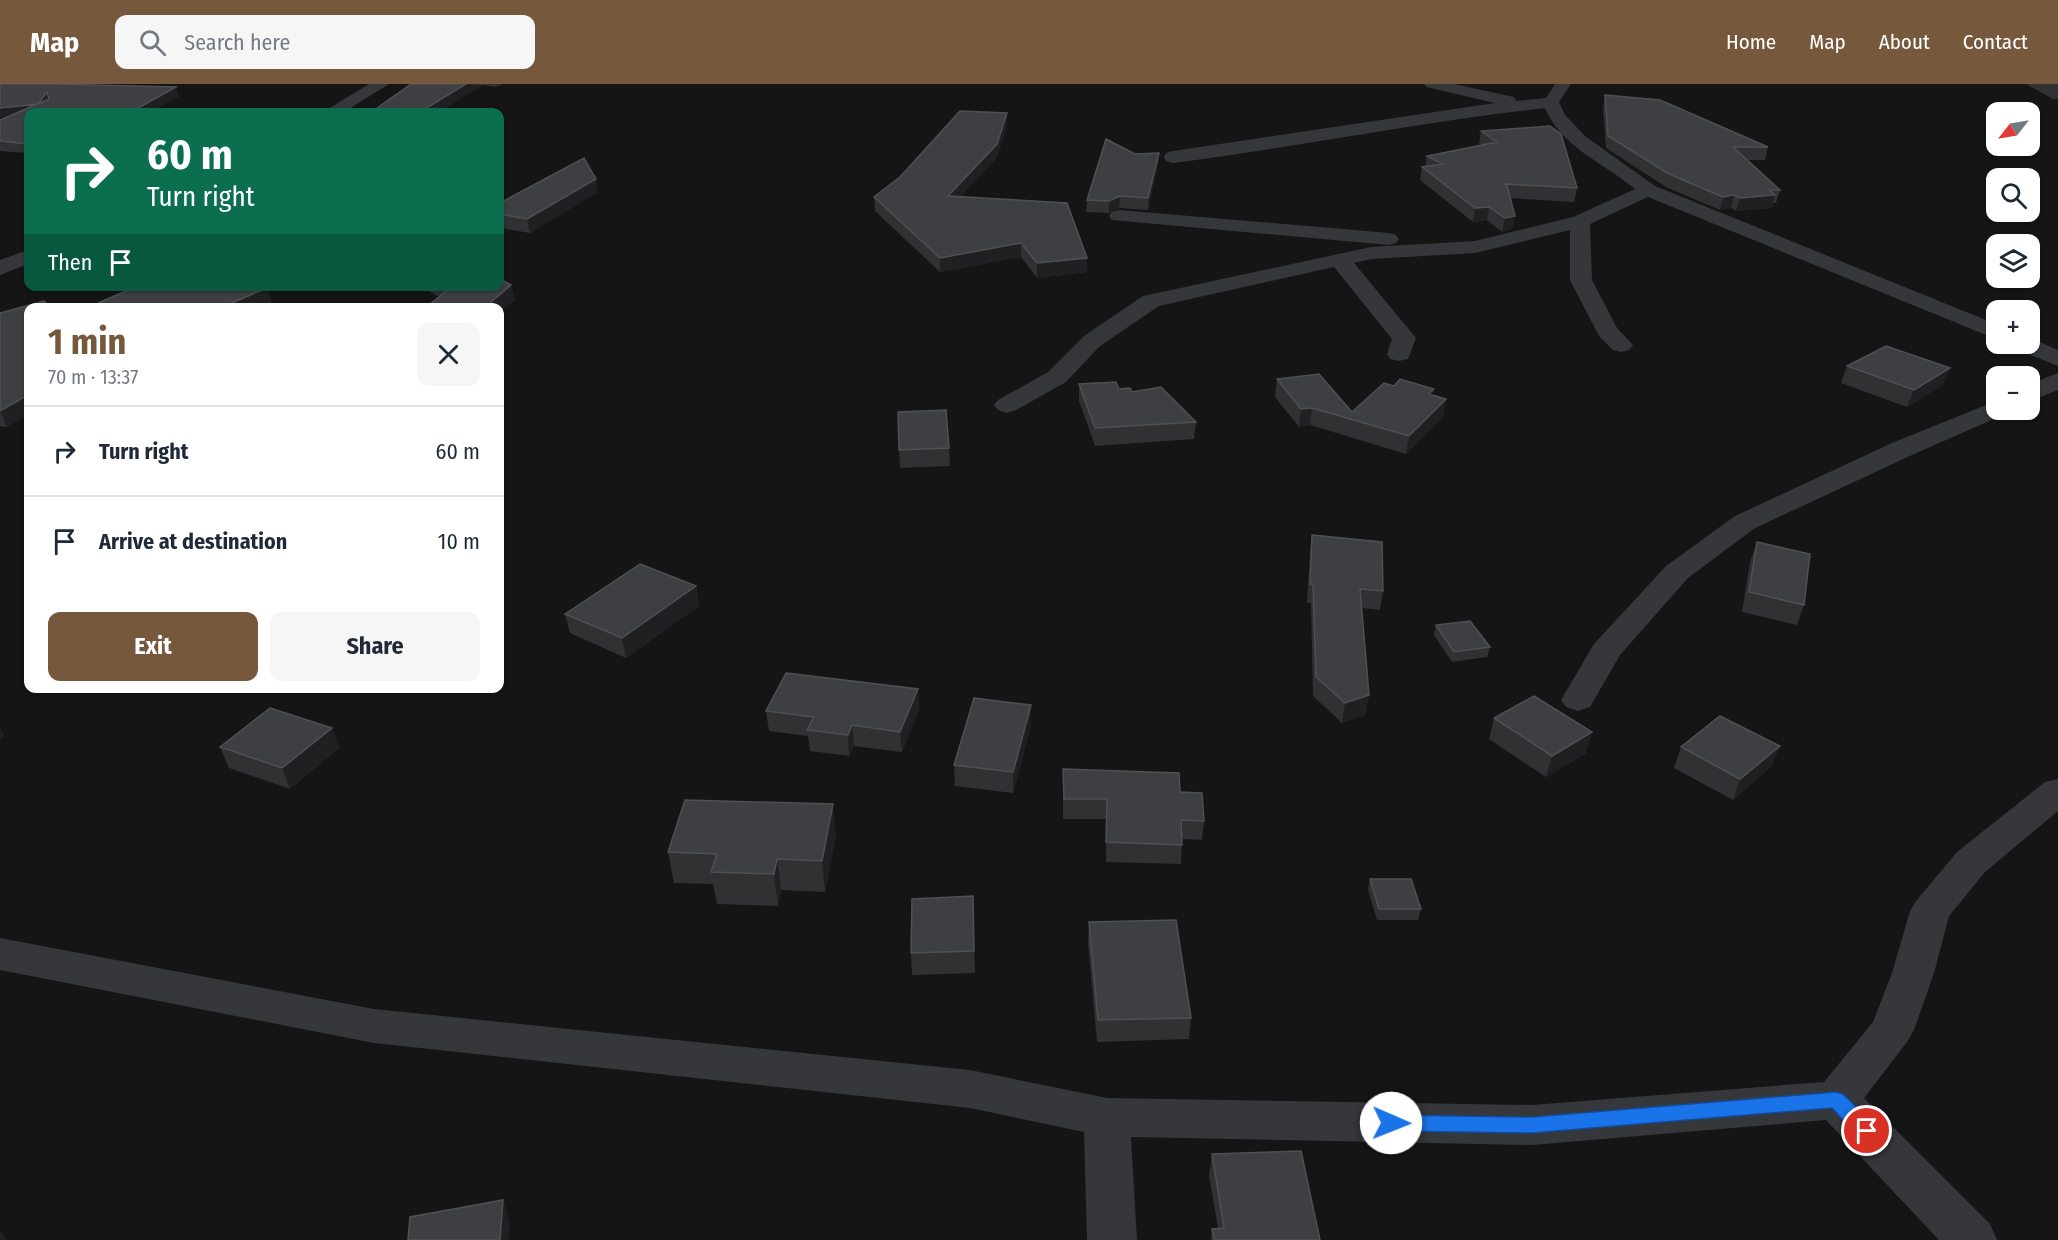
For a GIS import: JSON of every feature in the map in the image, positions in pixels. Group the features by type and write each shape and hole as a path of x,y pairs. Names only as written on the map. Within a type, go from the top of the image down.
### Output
{"street":[{"path":"339,108 381,84"},
{"path":"1432,84 1524,105"},
{"path":"1563,84 1551,102 1555,116 1569,132 1632,175 1648,190 1986,328"},
{"path":"1173,157 1267,146 1551,102"},
{"path":"1007,405 1057,377 1092,341 1151,301 1371,253 1475,247 1534,235 1580,221 1648,190"},
{"path":"1119,216 1152,217 1475,247"},
{"path":"1580,221 1581,280 1607,330 1621,345"},
{"path":"0,268 24,258"},
{"path":"1340,260 1404,338 1399,354"},
{"path":"2040,351 2058,359"},
{"path":"2040,389 2058,380"},
{"path":"1578,700 1606,651 1677,572 1745,522 1902,449 1986,413"},
{"path":"0,954 374,1026 970,1089 1107,1117 1532,1125 1836,1100 1892,1030 1930,911 1971,862 2058,791"},
{"path":"1836,1100 1972,1240"},
{"path":"1107,1117 1112,1240"}],"building":[{"path":"0,84 176,87 138,108 28,108 37,104 0,108","holes":["47,92 49,99 38,104"]},
{"path":"411,84 466,84 427,108 377,108"},
{"path":"1605,95 1660,100 1768,147 1733,147 1780,190 1769,190 1775,195 1723,197 1669,174 1608,136"},
{"path":"24,110 24,144 0,141 0,120"},
{"path":"960,111 1007,113 997,144 948,196 1067,203 1087,258 1037,263 1021,243 940,258 874,197 900,177"},
{"path":"1550,126 1561,134 1577,188 1504,184 1507,186 1515,216 1505,218 1489,207 1475,208 1422,167 1443,164 1427,156 1497,142 1481,131"},
{"path":"1106,139 1135,154 1159,153 1148,198 1120,196 1109,201 1087,200"},
{"path":"584,158 596,179 527,219 504,215 504,201"},
{"path":"504,281 511,285 504,291"},
{"path":"126,291 260,291 232,303 98,303"},
{"path":"446,291 504,291 490,303 432,303"},
{"path":"24,306 24,397 0,411 0,313"},
{"path":"1886,346 1950,368 1914,390 1847,366"},
{"path":"1319,374 1352,412 1384,383 1394,386 1400,379 1434,389 1429,394 1446,399 1409,436 1312,408 1301,409 1277,379"},
{"path":"1116,382 1119,389 1130,388 1132,392 1161,387 1196,422 1095,428 1079,384"},
{"path":"946,410 949,448 899,450 898,412"},
{"path":"1312,535 1382,542 1383,591 1360,589 1369,695 1345,703 1316,677 1313,584 1310,584"},
{"path":"1757,542 1810,554 1804,605 1749,592"},
{"path":"640,564 696,586 622,638 565,614"},
{"path":"1470,621 1490,647 1454,652 1436,625"},
{"path":"786,673 918,689 900,732 852,725 848,735 807,730 814,717 766,711"},
{"path":"1534,696 1592,732 1552,756 1494,718"},
{"path":"974,698 1031,705 1013,772 954,765"},
{"path":"270,708 332,728 282,768 220,747"},
{"path":"1720,716 1780,746 1740,779 1681,747"},
{"path":"1063,769 1179,773 1180,792 1202,793 1204,821 1181,820 1182,845 1106,842 1107,799 1064,799"},
{"path":"685,800 833,804 822,861 777,859 774,874 711,872 717,854 668,852"},
{"path":"1370,879 1411,879 1421,909 1379,909"},
{"path":"973,896 974,951 911,953 912,899"},
{"path":"1176,920 1191,1018 1098,1020 1089,922"},
{"path":"1301,1151 1320,1240 1214,1240 1212,1229 1224,1228 1212,1154"},
{"path":"503,1200 500,1240 408,1240 410,1217"}],"route":[{"path":"1391,1123 1532,1125 1836,1100 1867,1131"}]}
